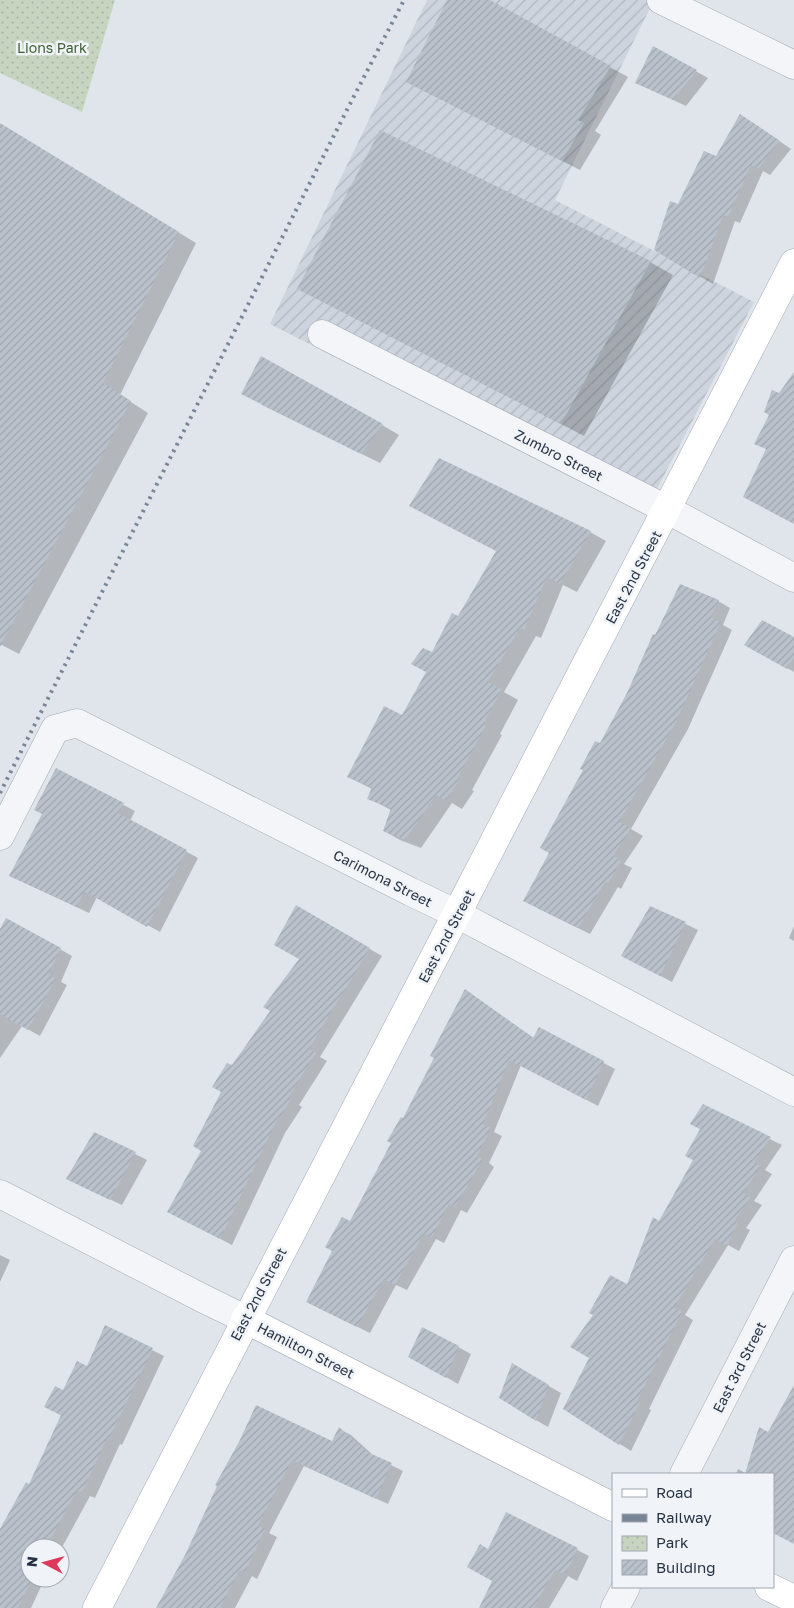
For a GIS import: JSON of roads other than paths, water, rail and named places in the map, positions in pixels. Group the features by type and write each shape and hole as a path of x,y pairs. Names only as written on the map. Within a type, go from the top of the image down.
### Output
{"street":[{"path":"662,0 794,64"},
{"name":"East 2nd Street","path":"97,1608 245,1319 668,510 794,263"},
{"name":"Zumbro Street","path":"322,334 668,510 794,578"},
{"name":"Carimona Street","path":"0,836 55,729 77,723 457,914 794,1092"},
{"name":"Hamilton Street","path":"0,1194 612,1505"},
{"name":"East 3rd Street","path":"685,1473 794,1260"},
{"path":"615,1608 625,1588"},
{"path":"771,1588 794,1599"}],"railway":[{"path":"0,793 404,0"}],"park label":[{"name":"Lions Park","path":"52,47"}]}
